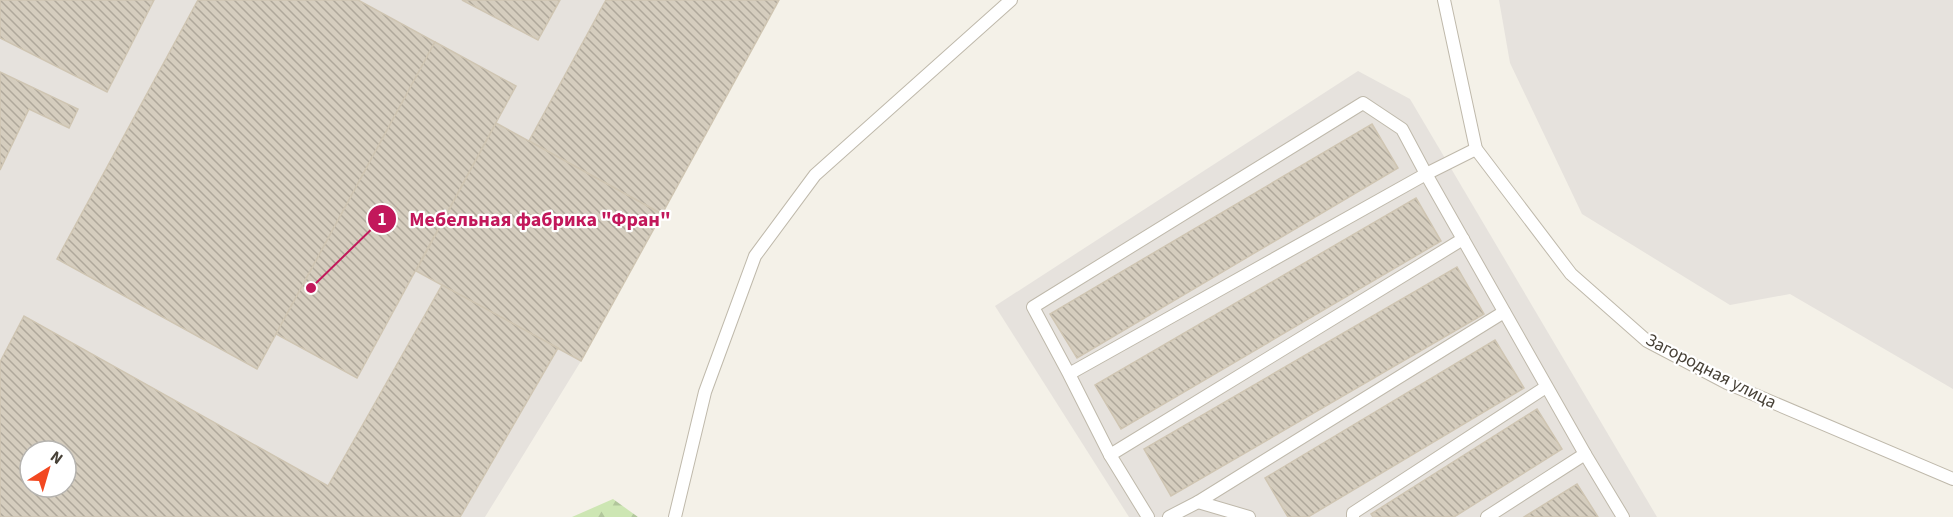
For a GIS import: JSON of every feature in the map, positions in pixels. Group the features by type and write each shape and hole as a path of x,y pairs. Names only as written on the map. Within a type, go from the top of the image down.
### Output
{"lane":[{"path":"675,517 705,392 755,256 815,175 1011,0"},
{"name":"Загородная улица","path":"1444,0 1476,149 1571,274 1647,341 1727,383 1953,479"},
{"path":"1148,517 1110,455 1033,307 1363,103 1402,129 1546,387 1623,517"},
{"path":"1069,374 1426,174 1476,149"},
{"path":"1110,455 1463,239"},
{"path":"1169,517 1198,502 1504,312"},
{"path":"1353,517 1353,513 1546,387"},
{"path":"1487,517 1585,454"},
{"path":"1198,502 1249,517"}],"shaded area":[{"path":"0,0 779,0 581,361 485,517 0,517"},
{"path":"1499,0 1953,0 1953,389 1790,294 1730,305 1582,214 1510,63"},
{"path":"1358,71 1410,99 1657,517 1129,517 995,306"}],"green space":[{"path":"613,499 638,517 572,517"}],"building":[{"path":"0,0 154,0 107,92 0,38"},
{"path":"198,0 358,0 435,42 257,369 57,259"},
{"path":"462,0 560,0 538,40"},
{"path":"606,0 779,0 662,214 529,141"},
{"path":"435,42 516,86 357,378 276,334"},
{"path":"0,72 78,109 69,128 29,109 0,170"},
{"path":"496,123 662,214 581,361 416,271"},
{"path":"1372,124 1398,168 1077,358 1050,314"},
{"path":"1416,198 1441,241 1121,429 1095,385"},
{"path":"1457,267 1484,314 1171,496 1144,449"},
{"path":"442,285 558,348 460,517 0,517 0,362 24,316 328,486"},
{"path":"1495,340 1524,388 1308,517 1288,517 1265,478"},
{"path":"1537,409 1562,449 1454,517 1373,517 1371,514"},
{"path":"1577,484 1598,517 1524,517"}],"place":[{"name":"Мебельная фабрика \"Фран\"","path":"311,288"}]}
